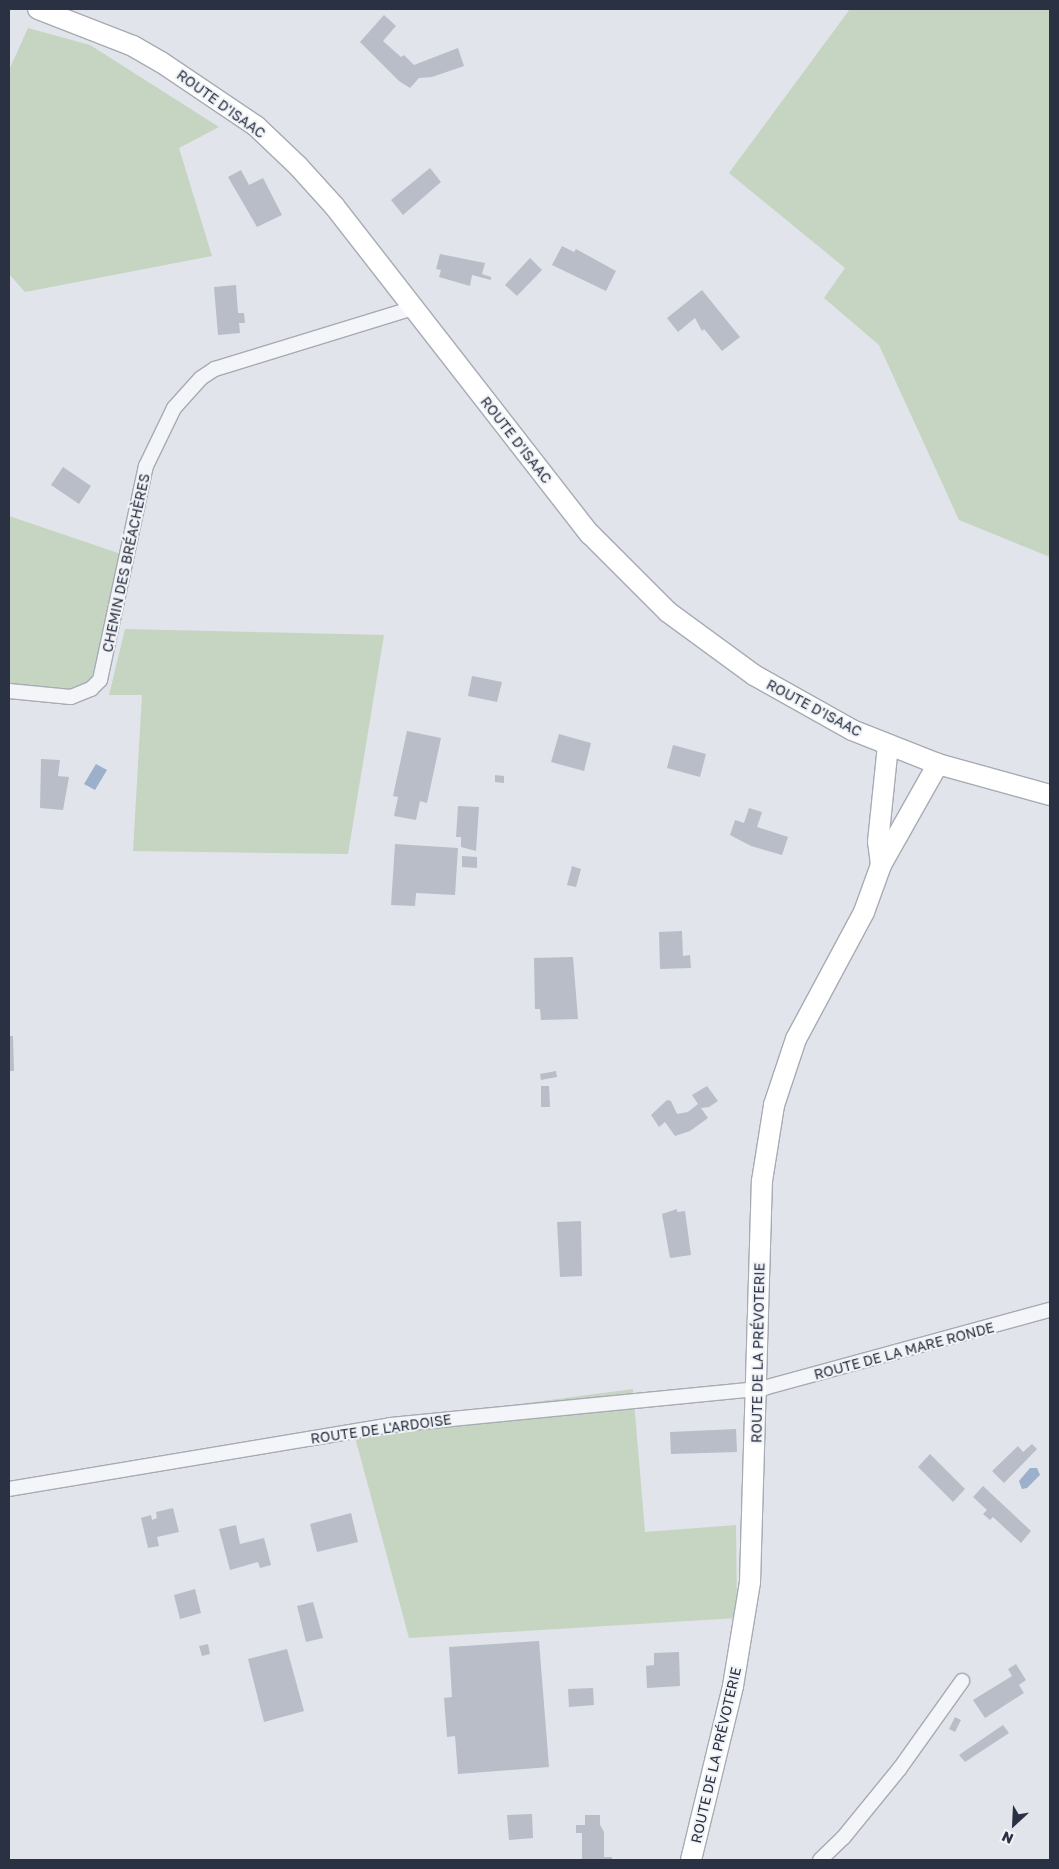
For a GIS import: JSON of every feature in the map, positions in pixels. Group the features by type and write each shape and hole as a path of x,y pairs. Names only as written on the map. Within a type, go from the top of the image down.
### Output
{"street":[{"name":"ROUTE D'ISAAC","path":"38,9 133,46 215,97 256,126 335,207 590,534 668,612 777,689 888,746 938,764 1050,795"},
{"name":"CHEMIN DES BRÉACHÈRES","path":"9,691 71,697 91,689 100,680 146,466 174,408 202,378 215,369 413,308"},
{"name":"ROUTE DE LA PRÉVOTERIE","path":"881,865 878,842 888,746"},
{"name":"ROUTE DE LA PRÉVOTERIE","path":"691,1860 742,1643 754,1507 762,1181 774,1104 796,1039 864,912 881,865 938,764"},
{"name":"ROUTE DE LA MARE RONDE","path":"756,1389 940,1342 1050,1310"},
{"name":"ROUTE DE L'ARDOISE","path":"9,1489 390,1425 756,1389"},
{"path":"820,1860 843,1838 900,1768 962,1681"}],"green space":[{"path":"850,9 1050,9 1050,557 959,520 879,345 824,298 845,268 729,173"},
{"path":"28,28 90,45 219,127 179,148 212,256 25,292 9,274 9,70"},
{"path":"9,516 121,554 92,678 77,689 9,686"},
{"path":"125,629 384,635 348,854 133,851 142,695 109,695"},
{"path":"633,1389 645,1532 736,1525 737,1618 409,1638 352,1426"}],"water":[{"path":"96,764 107,770 95,790 84,784"},
{"path":"1030,1468 1037,1468 1040,1475 1027,1488 1022,1489 1019,1481"}],"building":[{"path":"384,15 396,26 383,41 401,57 404,55 414,65 458,48 464,66 432,77 419,78 410,88 399,81 360,42"},
{"path":"430,168 441,182 403,215 391,200"},
{"path":"241,170 249,185 263,178 282,215 257,227 228,177"},
{"path":"562,246 574,252 576,249 616,271 606,291 552,265"},
{"path":"440,254 485,263 482,274 491,277 491,280 472,275 470,286 439,277 441,270 436,269"},
{"path":"530,258 542,270 517,296 505,285"},
{"path":"236,285 238,313 244,313 245,323 239,323 240,333 218,335 214,287"},
{"path":"702,290 740,337 722,351 704,329 702,331 695,318 678,332 667,318"},
{"path":"63,467 91,486 79,504 51,485"},
{"path":"472,676 502,682 497,702 468,696"},
{"path":"407,731 441,738 427,803 420,801 416,820 394,816 398,797 393,796"},
{"path":"559,734 591,743 584,771 551,762"},
{"path":"673,745 706,754 700,777 667,768"},
{"path":"41,759 60,760 58,776 69,777 63,810 40,808"},
{"path":"495,775 504,776 504,783 495,782"},
{"path":"458,806 479,807 476,851 461,847 461,837 456,837"},
{"path":"749,808 762,812 757,827 788,837 782,855 751,846 730,835 735,820 744,823"},
{"path":"395,844 458,848 455,895 416,893 415,906 391,905"},
{"path":"462,856 477,857 477,868 462,867"},
{"path":"572,866 581,869 576,887 567,885"},
{"path":"682,931 683,956 690,955 691,968 660,969 659,932"},
{"path":"573,957 578,1019 541,1020 540,1009 535,1009 534,958"},
{"path":"9,1036 13,1036 14,1071 9,1071"},
{"path":"556,1071 557,1077 541,1080 540,1074"},
{"path":"541,1086 549,1086 550,1107 541,1107"},
{"path":"707,1086 718,1101 709,1107 701,1108 708,1118 690,1131 675,1136 665,1122 659,1127 651,1115 667,1100 671,1101 677,1114 688,1112 698,1104 692,1095"},
{"path":"677,1209 677,1212 685,1211 691,1255 670,1258 662,1214"},
{"path":"581,1221 582,1276 560,1277 557,1222"},
{"path":"736,1429 737,1452 671,1454 670,1432"},
{"path":"1032,1444 1037,1449 1004,1483 992,1471 1018,1446 1023,1452"},
{"path":"930,1454 965,1489 953,1502 918,1467"},
{"path":"983,1486 1031,1531 1021,1543 993,1517 990,1520 983,1514 987,1510 973,1497"},
{"path":"173,1508 179,1532 157,1537 159,1546 148,1548 141,1518 151,1515 152,1520 157,1518 156,1512"},
{"path":"351,1513 358,1542 317,1552 310,1524"},
{"path":"236,1525 240,1544 264,1538 271,1565 260,1568 258,1562 230,1570 219,1529"},
{"path":"195,1589 201,1613 180,1619 174,1595"},
{"path":"313,1602 323,1638 306,1642 297,1606"},
{"path":"539,1641 549,1767 458,1774 455,1736 447,1737 444,1698 452,1697 449,1647"},
{"path":"208,1644 210,1654 202,1656 199,1646"},
{"path":"287,1649 304,1711 264,1722 248,1659"},
{"path":"679,1652 680,1686 647,1688 646,1666 654,1665 654,1653"},
{"path":"1016,1664 1026,1680 1019,1685 1024,1693 985,1718 973,1700 1012,1676 1008,1669"},
{"path":"593,1688 594,1705 569,1707 568,1689"},
{"path":"955,1717 961,1720 955,1732 949,1729"},
{"path":"1003,1725 1009,1733 965,1762 959,1755"},
{"path":"532,1814 533,1838 509,1840 507,1815"},
{"path":"585,1815 600,1815 600,1825 604,1832 604,1857 612,1857 612,1860 582,1860 582,1833 576,1833 576,1825 585,1825"}]}
